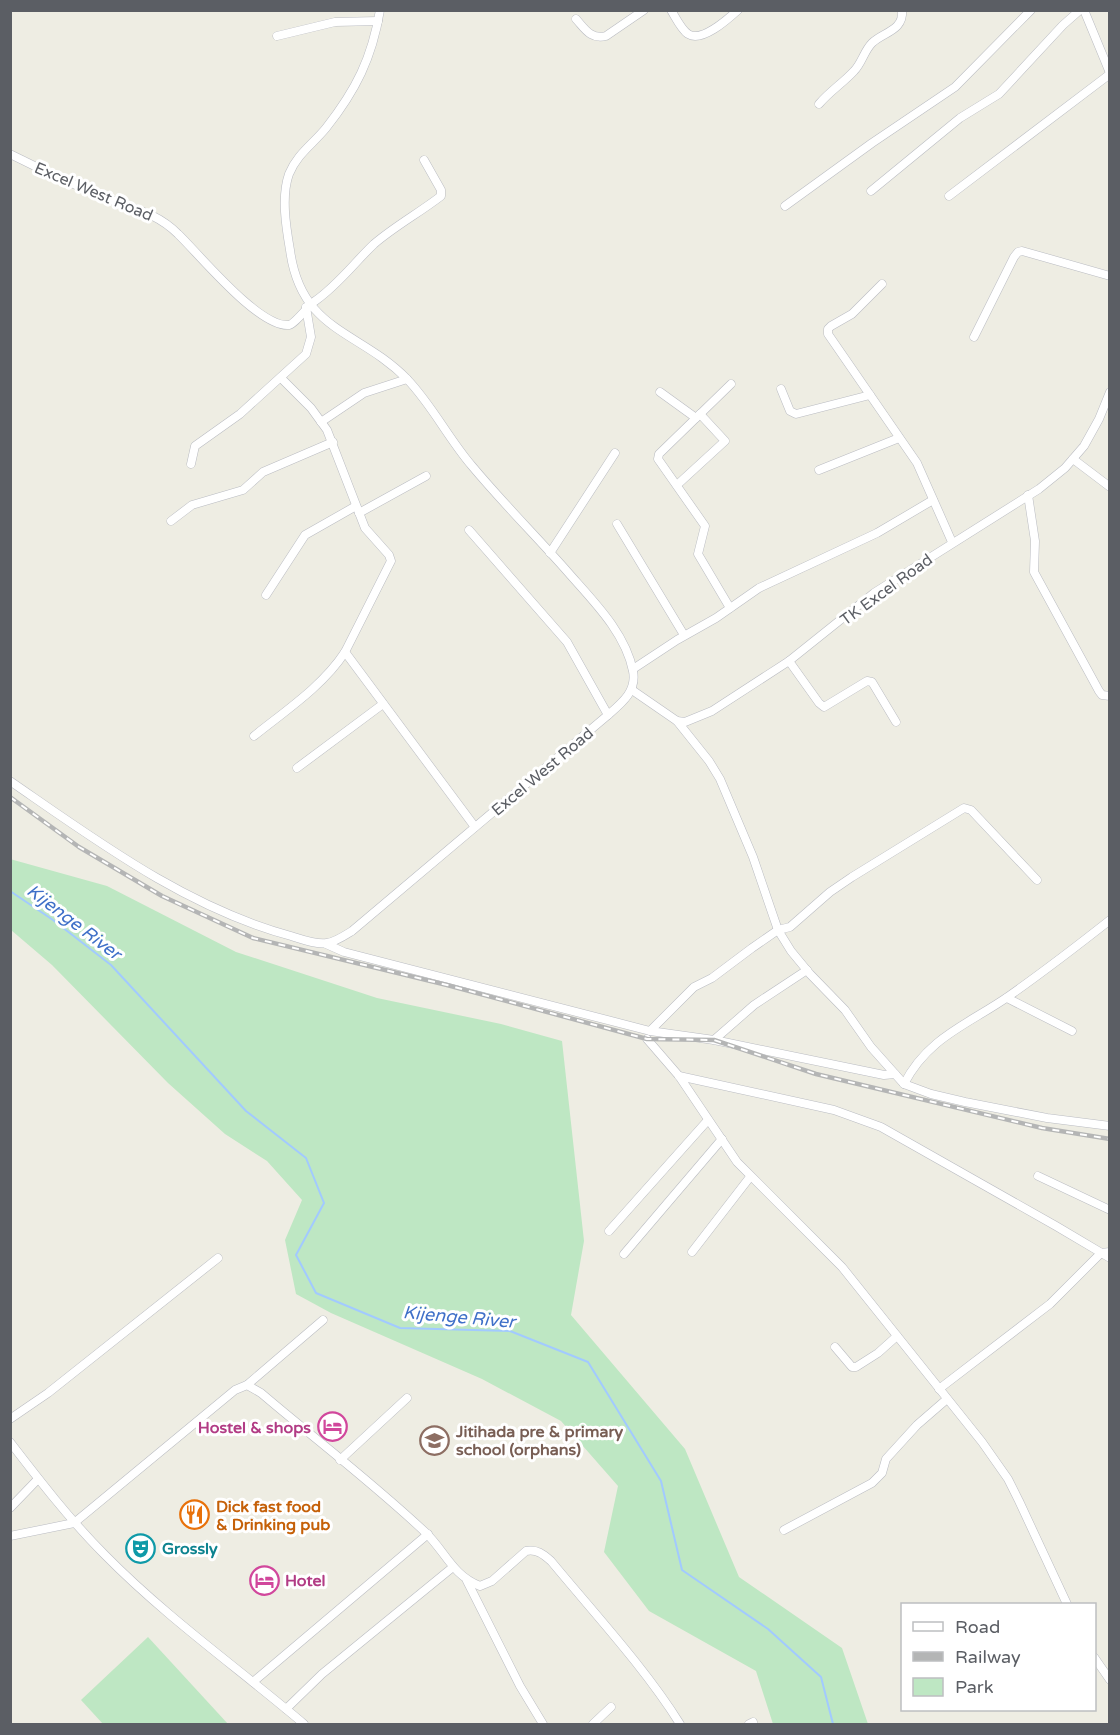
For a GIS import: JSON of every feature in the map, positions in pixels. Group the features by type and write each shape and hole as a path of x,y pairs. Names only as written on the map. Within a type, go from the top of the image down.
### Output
{"street":[{"path":"191,464 195,446 240,414 299,363 308,350 311,338 308,306 290,252 286,212 288,176 298,158 322,132 352,92 375,39 380,10"},
{"path":"576,19 593,37 600,38 644,10"},
{"path":"671,10 682,28 695,36 715,28 738,10"},
{"path":"819,104 828,93 855,70 874,40 897,27 902,19 902,10"},
{"path":"785,206 955,87 1031,10"},
{"path":"871,191 960,118 999,94 1063,25 1082,10 1110,73 949,196"},
{"path":"277,36 335,22 378,21"},
{"name":"Excel West Road","path":"10,153 65,181 137,208 159,219 178,234 237,296 276,323 292,324 308,306"},
{"path":"308,306 327,292 376,243 441,196 441,190 424,160"},
{"path":"974,338 1018,252 1022,251 1110,276"},
{"path":"882,284 852,314 831,326 828,331 917,464 952,542"},
{"path":"308,306 383,359 407,379 428,403 472,466 608,621 625,647 633,669 632,690 677,721 720,779 756,864 778,930 791,951 845,1010 871,1047 904,1084 931,1094 965,1102 1047,1118 1110,1126"},
{"path":"254,736 311,690 345,652 391,561 389,555 367,533 333,442 321,422 307,403 281,378"},
{"path":"321,422 364,393 407,379"},
{"path":"730,384 659,454 660,462 705,526 698,554 730,608"},
{"path":"781,390 790,411 796,414 870,395"},
{"path":"660,392 698,416 725,441 677,485"},
{"name":"TK Excel Road","path":"677,721 685,722 712,711 789,661 874,593 1028,495 1065,468 1084,446 1106,410 1110,392"},
{"path":"819,470 899,438"},
{"path":"171,521 192,505 243,490 263,472 333,442"},
{"path":"550,553 615,453"},
{"path":"1073,459 1110,487"},
{"path":"266,595 305,535 426,476"},
{"path":"1028,495 1035,534 1034,572 1099,691 1102,695 1110,696"},
{"path":"633,669 759,588 877,533 933,500"},
{"path":"617,524 684,635"},
{"path":"469,530 567,642 608,715"},
{"path":"345,652 475,827"},
{"path":"789,661 819,703 825,707 867,681 872,682 896,722"},
{"name":"Excel West Road","path":"326,944 351,931 608,715 626,699 632,690"},
{"path":"297,768 383,704"},
{"path":"10,781 117,854 225,912 270,930 648,1035 714,1040 884,1075 895,1074"},
{"path":"648,1035 694,987 712,978 778,930 790,927 830,892 852,877 964,808 971,810 1037,880"},
{"path":"904,1084 923,1054 944,1036 1006,998 1110,920"},
{"path":"714,1040 754,1005 807,970"},
{"path":"1006,998 1072,1031"},
{"path":"648,1035 750,1177 842,1267 982,1442 1008,1479 1039,1540 1066,1603"},
{"path":"679,1076 834,1110 861,1119 891,1133 1110,1258"},
{"path":"609,1231 708,1120"},
{"path":"624,1254 722,1139"},
{"path":"1038,1176 1110,1210"},
{"path":"692,1252 750,1177"},
{"path":"939,1389 1050,1304 1101,1253 1110,1252"},
{"path":"10,1419 48,1392 218,1258"},
{"path":"10,1536 74,1523 236,1390 247,1385 323,1320"},
{"path":"835,1347 852,1367 856,1367 878,1353 897,1336"},
{"path":"247,1385 261,1393 428,1534 453,1567 467,1581 520,1686 543,1725"},
{"path":"340,1460 407,1398"},
{"path":"784,1530 872,1484 882,1473 885,1460 917,1425 947,1399"},
{"path":"10,1442 74,1523 107,1557 181,1625 304,1725"},
{"path":"10,1508 38,1479"},
{"path":"253,1682 428,1534"},
{"path":"467,1581 480,1586 492,1581 526,1551 533,1550 543,1554 648,1679 667,1703 680,1725"},
{"path":"286,1709 322,1674 453,1567"},
{"path":"1096,1659 1110,1680"},
{"path":"593,1725 611,1707"},
{"path":"290,1725 297,1718"}],"green space":[{"path":"10,859 107,886 236,952 377,998 501,1024 562,1041 584,1241 571,1315 685,1449 739,1577 842,1648 868,1724 773,1724 756,1671 649,1611 604,1552 618,1486 561,1421 482,1379 331,1313 296,1294 285,1240 302,1200 267,1161 225,1134 168,1083 52,965 11,930"},
{"path":"148,1637 228,1724 103,1724 81,1700"}],"waterway":[{"name":"Kijenge River","path":"10,891 53,920 111,965 246,1111 306,1158 324,1203 296,1255 316,1293 400,1328 510,1331 588,1362 661,1481 682,1570 768,1629 821,1677 833,1724"}],"railway":[{"path":"10,797 79,847 162,896 253,938 447,985 647,1039 714,1040 816,1074 1042,1128 1110,1139"}],"place":[{"name":"Hostel & shops","path":"332,1427"},
{"name":"Jitihada pre & primary school (orphans)","path":"435,1440"},
{"name":"Dick fast food & Drinking pub","path":"195,1515"},
{"name":"Grossly","path":"141,1548"},
{"name":"Hotel","path":"264,1580"}]}
